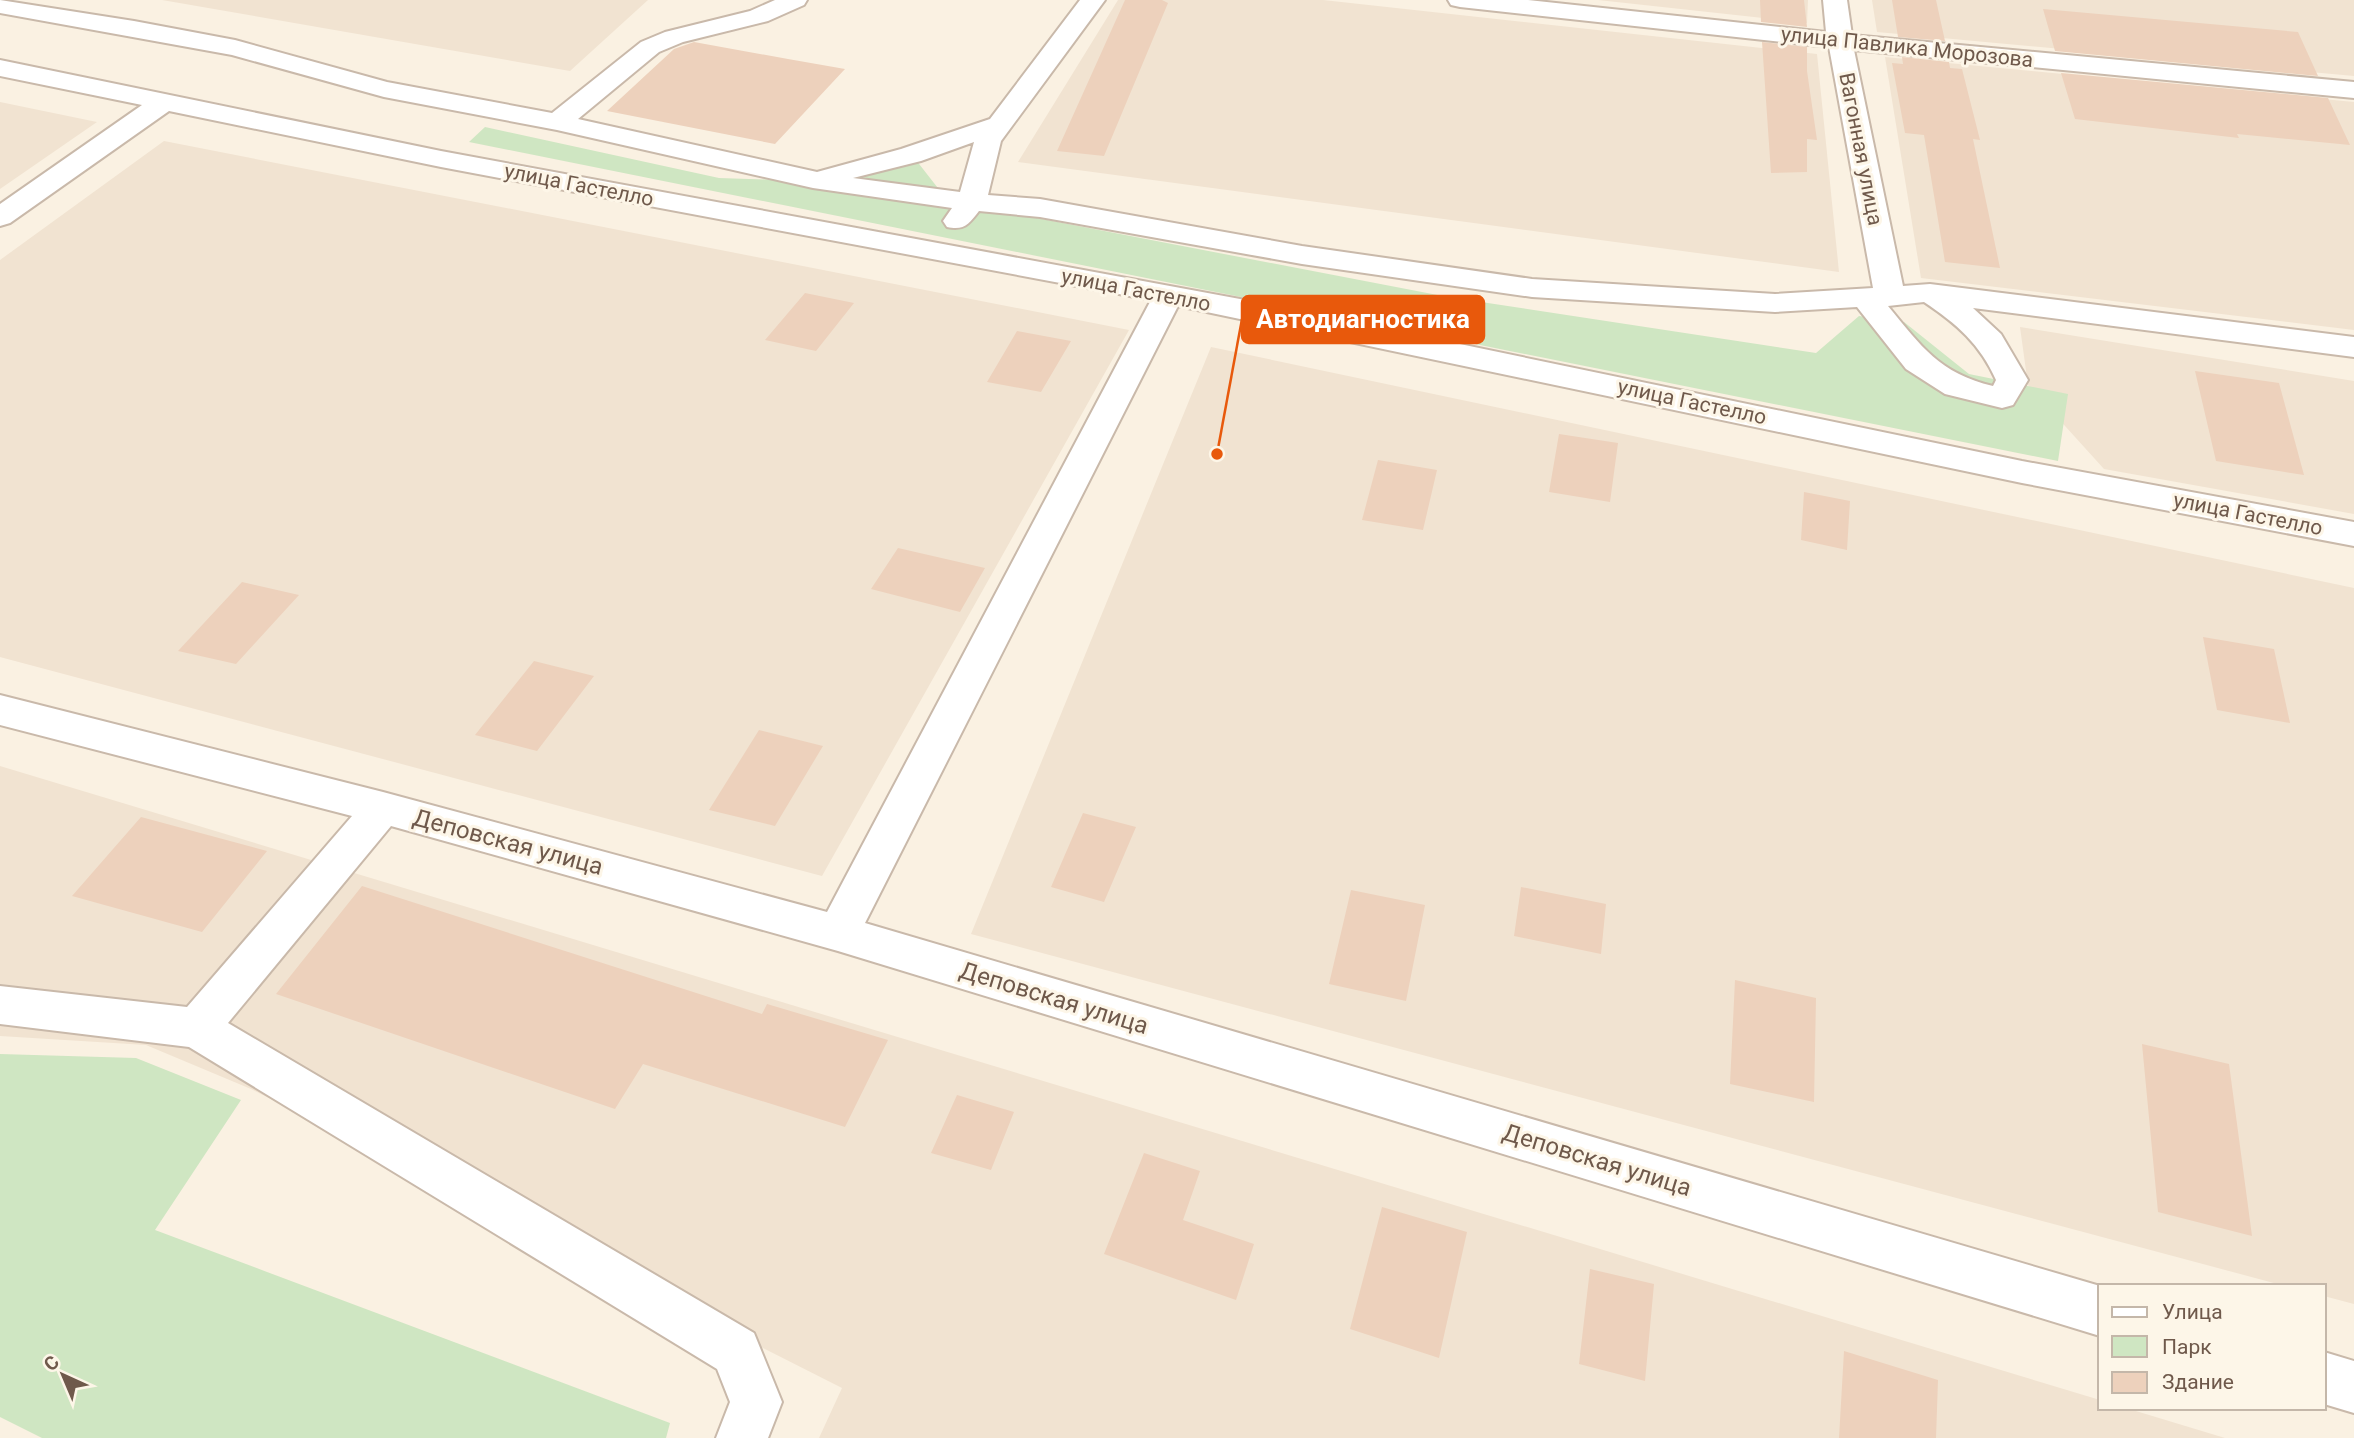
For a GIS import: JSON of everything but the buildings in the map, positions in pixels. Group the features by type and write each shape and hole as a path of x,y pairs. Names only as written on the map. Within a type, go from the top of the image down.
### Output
{"street":[{"path":"557,122 650,47 674,37 759,16 795,0"},
{"path":"935,251 972,201 988,140 997,125 1093,0"},
{"name":"улица Павлика Морозова","path":"1460,0 1840,41 2354,90"},
{"name":"Вагонная улица","path":"1835,0 1878,298"},
{"path":"14,10 134,28 234,48 384,89 557,122 813,180 911,196 1040,208 1302,255 1532,288 1775,303 1930,293 2354,347"},
{"name":"улица Гастелло","path":"0,68 455,161 1280,316 2022,472 2354,534"},
{"path":"0,217 163,103"},
{"path":"813,180 911,155 997,125"},
{"path":"1878,298 1917,362 1956,387 2002,398 2012,380 2000,352 1972,319 1930,293"},
{"path":"838,933 1168,296"},
{"name":"Деповская улица","path":"0,710 383,808 838,933 2098,1310"},
{"path":"197,1028 383,808"},
{"path":"0,1005 197,1028 736,1351 756,1402 742,1438"},
{"path":"2326,1379 2354,1387"}],"shaded area":[{"path":"162,0 648,0 570,71"},
{"path":"1118,0 1323,0 1817,54 1839,272 1018,162"},
{"path":"1598,0 1808,0 1807,23 1754,17"},
{"path":"1872,0 2354,0 2354,76 1877,32"},
{"path":"1885,57 2354,102 2354,330 1921,278"},
{"path":"0,102 97,122 0,189"},
{"path":"164,141 1129,330 822,876 0,657 0,260"},
{"path":"2020,327 2354,381 2354,514 2104,469 2028,385"},
{"path":"1211,347 2354,588 2354,1304 2326,1297 2326,1284 2278,1284 971,934"},
{"path":"0,766 2098,1399 2098,1410 2133,1410 2225,1438 819,1438 842,1388 251,1089 146,1045 0,1036"}],"green space":[{"path":"485,127 719,178 814,181 916,160 948,201 1448,297 1816,353 1859,316 1904,322 1969,374 2068,394 2058,461 469,142"},
{"path":"0,1054 136,1058 241,1100 155,1230 670,1423 666,1438 42,1438 0,1417"}],"place":[{"name":"Автодиагностика","path":"1217,454"}]}
